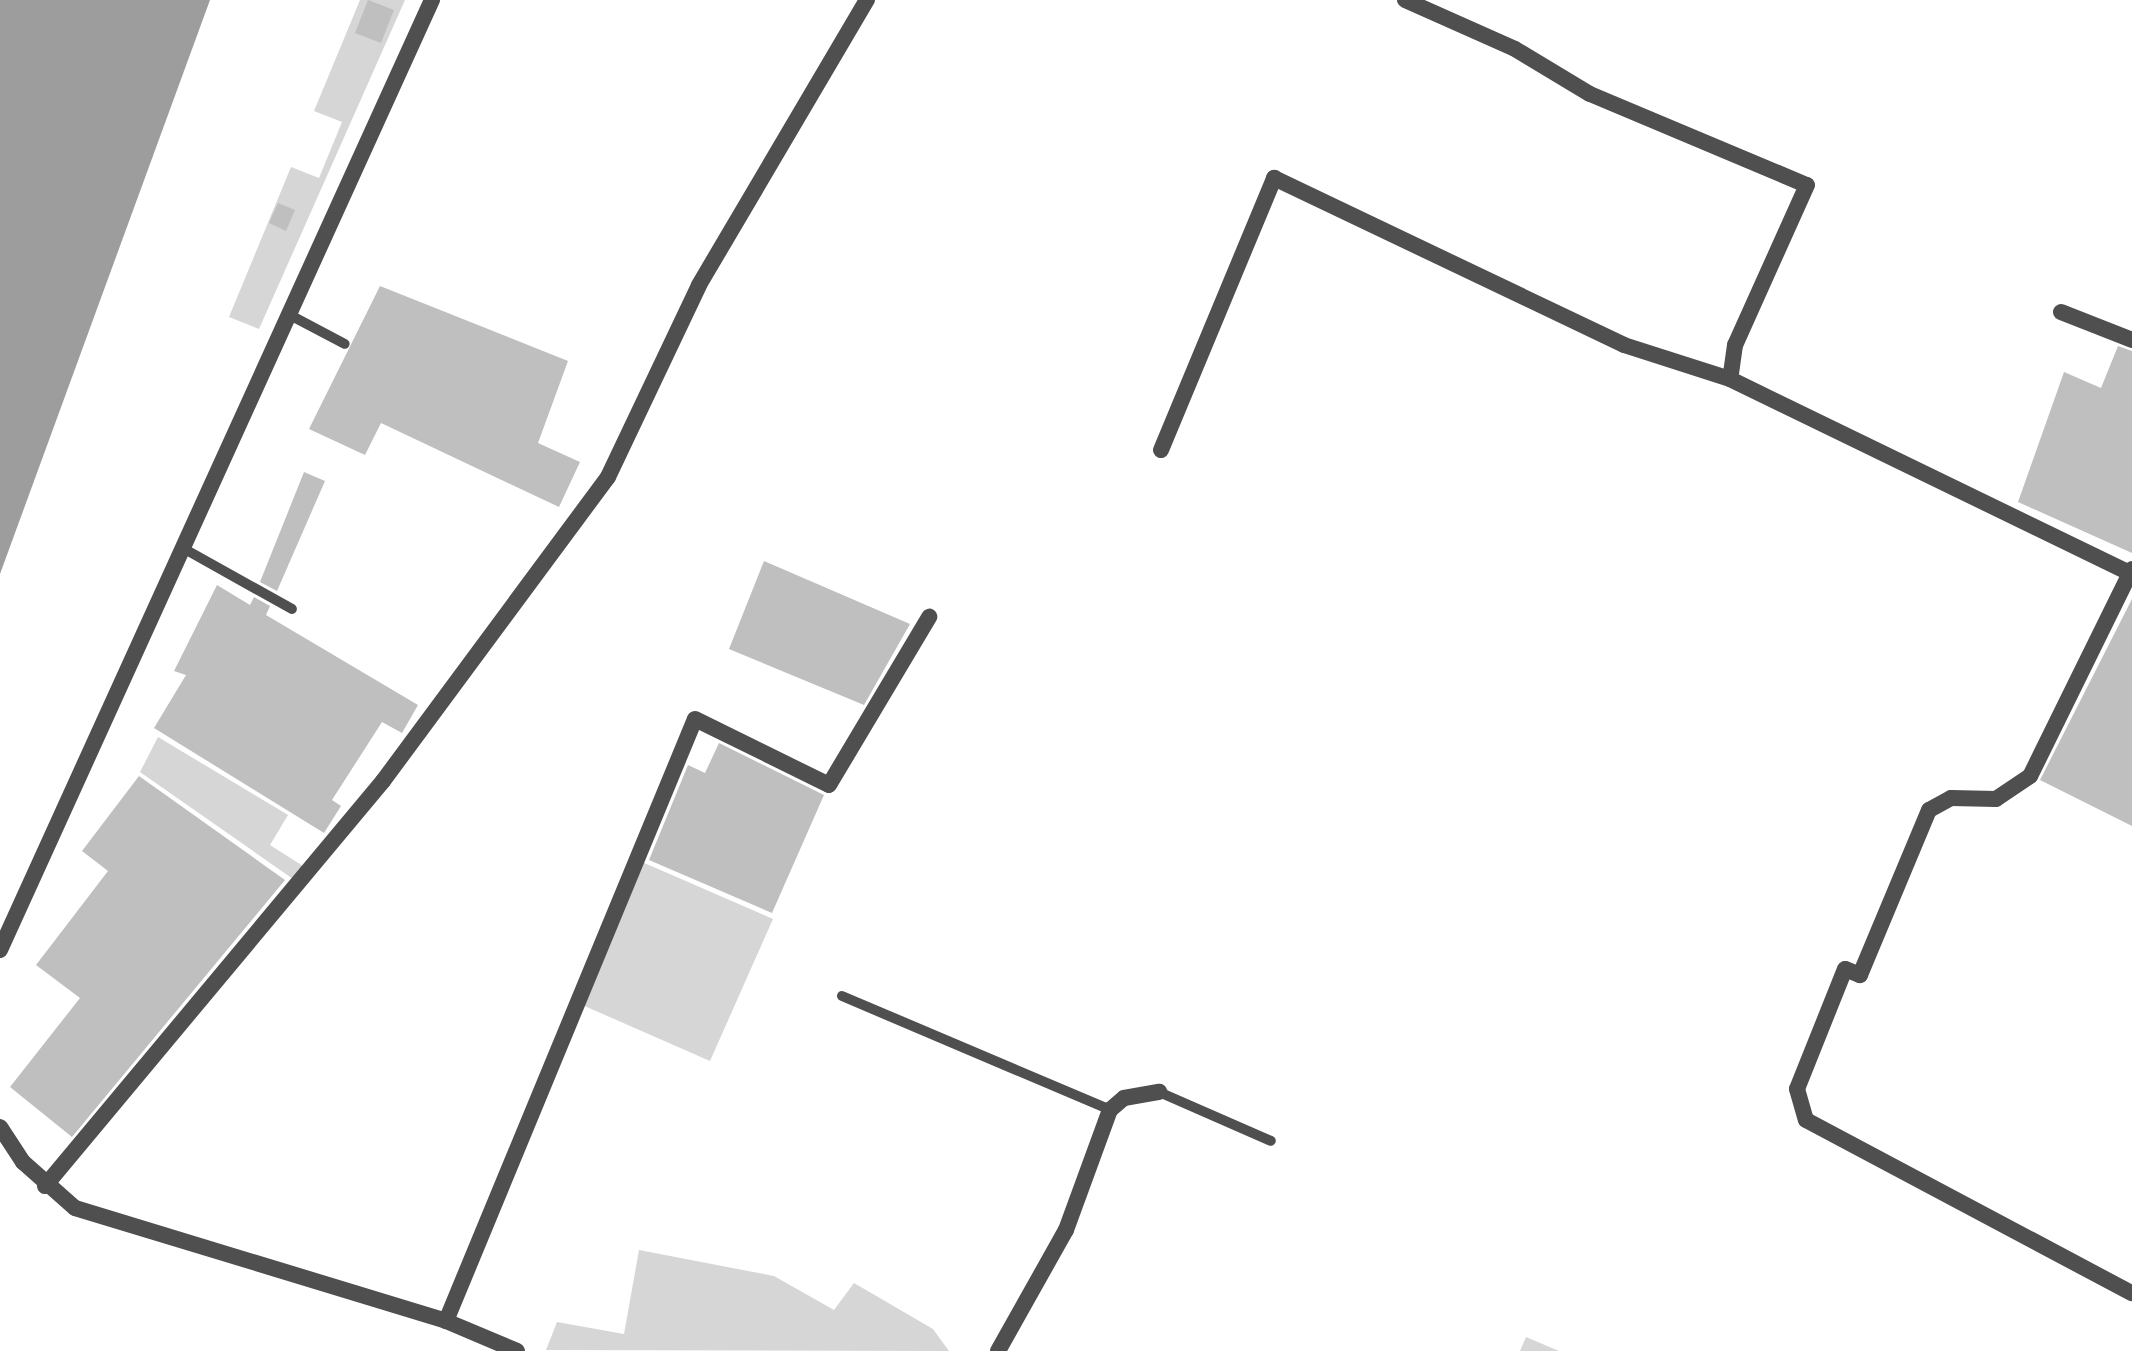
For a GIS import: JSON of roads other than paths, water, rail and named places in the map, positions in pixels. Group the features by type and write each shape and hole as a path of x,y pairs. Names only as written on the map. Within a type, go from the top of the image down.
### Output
{"street":[{"path":"0,950 432,0"},
{"path":"45,1186 383,781 608,477 699,285 867,0"},
{"path":"1405,0 1515,49 1590,94 1807,185 1735,345 1730,379"},
{"path":"1161,450 1274,178 1624,345 1730,379 2130,571 2030,776 1996,799 1951,798 1929,810 1860,975 1845,969 1797,1089 1806,1120 2132,1293"},
{"path":"2061,312 2132,340"},
{"path":"446,1321 695,719 829,785 929,617"},
{"path":"998,1351 1066,1230 1110,1110 1124,1098 1159,1092"},
{"path":"0,1127 45,1186 75,1208 446,1321 517,1351"}],"lane":[{"path":"288,314 345,344"},
{"path":"181,547 292,609"},
{"path":"842,996 1110,1110"},
{"path":"1159,1092 1271,1141"}]}
